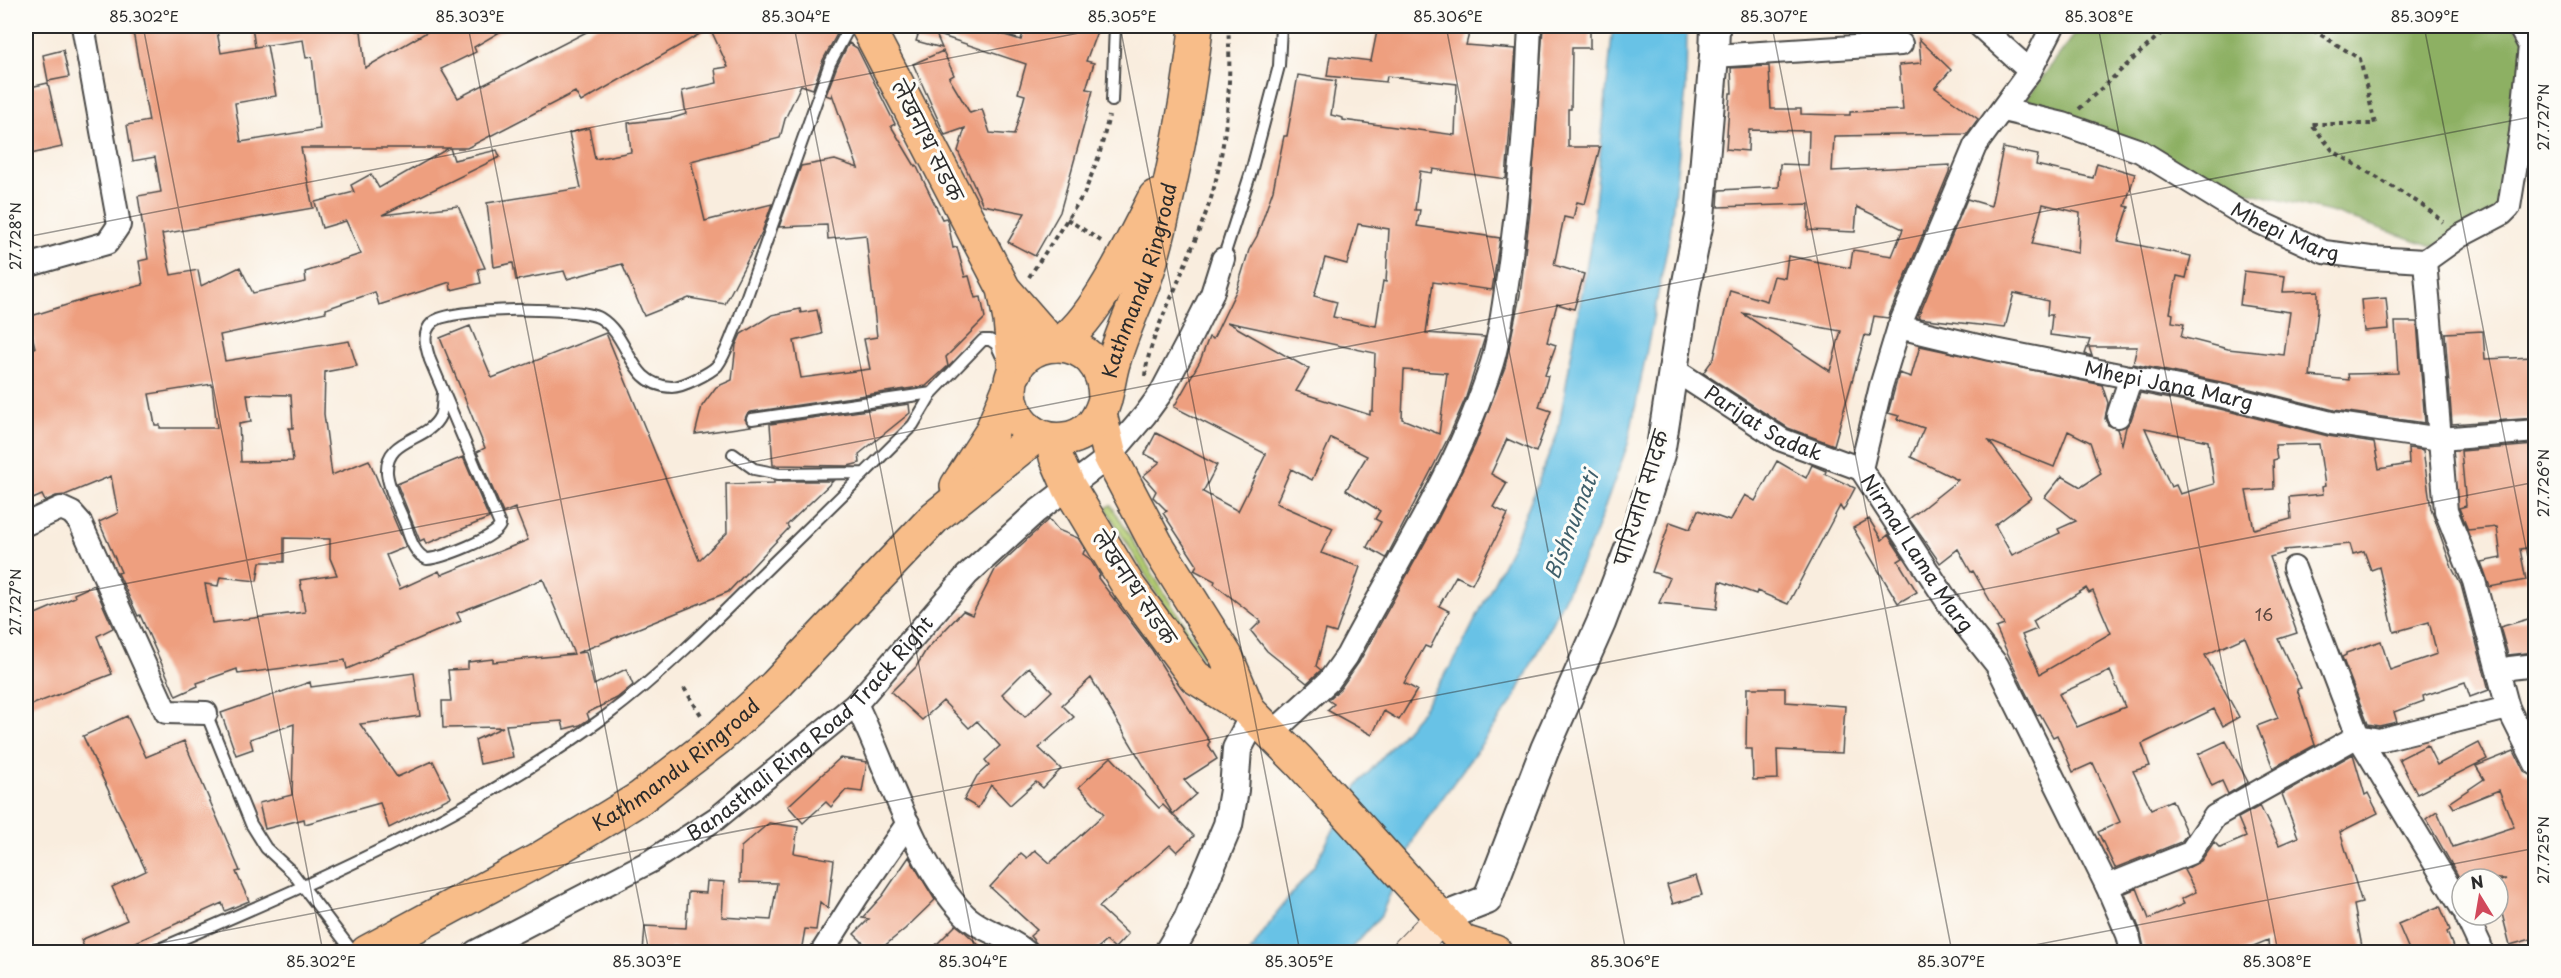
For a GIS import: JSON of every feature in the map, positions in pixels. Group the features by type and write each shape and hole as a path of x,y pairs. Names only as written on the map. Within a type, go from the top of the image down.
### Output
{"main road":[{"name":"लेखनाथ सडक","path":"867,26 1004,289 1054,345"},
{"name":"Kathmandu Ringroad","path":"368,952 538,860 640,798 717,739 775,686 935,518 1044,437 1066,439 1092,426 1103,407 1114,360 1148,271 1164,218 1186,105 1196,26"},
{"name":"Kathmandu Ringroad","path":"935,518 991,433 1012,378 1030,353 1068,339 1085,320 1175,161"},
{"name":"लेखनाथ सडक","path":"1004,289 1010,320 1012,378"},
{"name":"Kathmandu Ringroad","path":"1054,345 1076,349 1094,360 1105,386 1103,407"},
{"path":"1012,378 1013,410 1027,429 1044,437"},
{"name":"लेखनाथ सडक","path":"1103,407 1110,456 1159,549 1227,656 1258,720"},
{"name":"लेखनाथ सडक","path":"1044,437 1056,457 1069,488 1129,587 1195,677 1258,720 1299,761 1441,918 1464,947"},
{"path":"1408,952 1441,918"},
{"path":"1464,947 1494,952"}],"street":[{"path":"26,266 107,243 119,225 84,26"},
{"path":"1169,952 1188,920 1228,825 1234,790 1237,748 1258,720 1329,681 1347,656 1453,462 1477,405 1492,362 1501,326 1513,240 1530,26"},
{"name":"पारिजात सादक","path":"1441,918 1487,900 1545,749 1600,623 1637,528 1660,454 1700,217 1715,26"},
{"path":"1980,26 2030,71"},
{"path":"2003,110 2030,71 2053,26"},
{"path":"2519,26 2533,49 2509,207 2502,214 2460,236 2425,261 2446,511 2474,581 2508,708 2535,764"},
{"path":"1714,56 1901,44"},
{"name":"Mhepi Marg","path":"2003,110 2063,124 2140,152 2246,216 2324,252 2425,261"},
{"name":"Nirmal Lama Marg","path":"2003,110 1975,146 1899,327 1881,386 1861,470 1951,606 1997,665 2107,886 2128,935 2132,952"},
{"name":"Banasthali Ring Road Track Right","path":"475,952 651,861 717,818 856,704 967,575 1036,512 1110,456 1145,415 1161,393 1212,294 1223,259"},
{"name":"Mhepi Jana Marg","path":"1899,327 2001,352 2132,377 2331,423 2440,440 2535,431"},
{"name":"Parijat Sadak","path":"1673,369 1782,440 1861,470"},
{"path":"2118,416 2132,377"},
{"path":"26,524 61,508 72,513 80,522 166,712 206,713"},
{"path":"2294,568 2358,736 2450,888"},
{"path":"2499,675 2510,669 2535,665"},
{"path":"856,704 872,735 908,823 944,891 966,916 1026,952"},
{"path":"2107,886 2190,853 2215,816 2358,736 2379,740 2508,708"},
{"path":"822,952 908,823"},
{"path":"2472,927 2480,945"}],"lane":[{"path":"443,393 439,418 422,433 395,449 387,467 389,482 413,544 420,555 427,559 484,539 500,528 493,504 443,393 426,346 428,329 437,320 481,312 572,310 595,315 610,326 641,374 663,386 684,385 717,366 737,324 830,63 850,26"},
{"path":"1113,101 1115,26"},
{"path":"1223,259 1251,171 1279,66 1281,26"},
{"path":"152,952 304,888 506,784 608,714 668,666 913,425 932,393 983,340 990,339 996,344 1012,378"},
{"path":"752,419 932,393"},
{"path":"733,454 754,469 779,474 864,473"},
{"path":"206,713 250,824 266,848 292,872 353,952"}],"path":[{"path":"1145,415 1142,397 1146,363 1162,317 1199,230 1217,170 1227,108 1228,26"},
{"path":"2063,124 2169,26"},
{"path":"2313,30 2360,58 2375,124 2311,124 2333,151 2424,206 2460,236"},
{"path":"1004,289 1025,282 1084,194 1100,156 1113,101"},
{"path":"684,688 717,739"}],"green space":[{"path":"2081,26 2514,26 2526,38 2506,203 2435,247 2331,212 2223,186 2076,124 2026,99"},
{"path":"1111,505 1173,607 1214,667 1211,669 1169,614 1107,510 1107,507"}],"water":[{"name":"Bishnumati","path":"1613,26 1687,26 1686,90 1670,234 1628,444 1592,542 1514,699 1415,836 1381,915 1348,952 1250,952 1279,910 1314,866 1357,786 1418,716 1456,658 1515,540 1558,432 1592,234"}],"building":[{"path":"132,26 216,26 221,53 258,47 255,47 252,26 357,26 357,31 361,31 365,68 437,26 510,26 474,47 476,52 441,69 458,98 598,26 824,26 837,34 823,60 813,89 801,85 785,119 780,138 691,161 705,221 772,204 762,232 725,304 689,298 644,316 622,264 567,279 564,271 516,280 513,263 494,267 487,203 581,188 569,133 589,128 595,159 631,152 628,123 673,118 686,114 682,91 717,83 715,69 728,67 710,28 581,102 575,92 467,148 450,148 454,160 497,150 500,157 382,215 458,206 485,268 478,269 481,283 451,290 450,282 379,305 375,292 326,309 326,312 220,335 225,361 349,341 357,366 325,372 324,414 332,475 369,460 406,547 386,555 400,589 439,571 441,575 528,540 515,508 503,513 477,452 485,448 440,338 470,326 492,378 606,333 699,560 727,533 726,484 833,481 787,525 789,528 728,592 577,653 586,652 594,685 626,669 633,685 617,698 587,713 589,719 580,725 564,729 562,721 506,725 513,757 480,764 475,740 503,727 443,728 442,701 451,701 448,670 468,669 468,662 493,659 493,662 574,654 543,579 457,613 461,621 347,669 345,660 238,674 237,669 197,683 198,686 176,696 140,615 138,616 118,573 121,572 99,522 118,513 111,476 65,495 45,501 42,495 26,502 26,370 29,369 26,350 35,348 28,317 89,298 143,285 139,261 148,259 138,196 161,192 155,157 133,161 127,125 149,121","holes":["303,40 306,58 312,57 320,129 241,142 235,103 276,96 267,45","301,148 449,148 379,188 371,174 351,185 354,192 315,202 322,228 346,221 361,254 305,272 306,282 253,293 240,267 201,286 198,270 171,275 162,234 313,208","212,384 217,428 160,428 160,425 155,425 149,394","247,394 291,395 293,428 289,428 293,461 241,462 239,424 251,422","284,538 330,539 330,558 337,575 300,580 305,612 212,623 205,584 218,586 220,577 257,581 260,562 284,562"]},
{"path":"921,26 975,26 1021,40 1025,26 1099,26 1086,61 1094,63 1086,89 1093,90 1060,212 1035,256 1008,242 1025,213 983,205 958,151 965,128 945,135 913,64 943,51 954,75 949,78 970,113 982,109 990,133 1014,135 1025,95 1018,93 1026,64 936,34 942,48 916,41"},
{"path":"1378,26 1471,26 1466,45 1516,49 1506,179 1433,169 1432,173 1420,171 1415,210 1420,210 1417,226 1500,238 1492,290 1433,282 1426,333 1485,337 1466,397 1450,434 1386,558 1367,547 1381,522 1375,519 1380,511 1346,490 1367,456 1331,438 1312,480 1291,469 1276,503 1333,528 1321,553 1360,567 1336,633 1326,630 1316,666 1321,670 1307,683 1267,651 1251,631 1261,621 1214,584 1215,581 1194,570 1197,565 1163,513 1167,511 1153,497 1156,491 1143,476 1160,462 1145,454 1156,433 1217,465 1203,492 1238,511 1266,454 1174,407 1200,361 1209,337 1213,339 1237,289 1249,250 1257,236 1273,190 1284,136 1287,136 1298,75 1336,81 1331,115 1343,118 1343,120 1455,135 1457,84 1387,76 1386,82 1327,76 1330,56 1371,61","holes":["1358,224 1389,229 1386,282 1383,281 1376,326 1333,317 1337,302 1314,296 1325,258 1347,264","1227,322 1375,353 1373,411 1370,411 1370,415 1296,391 1309,369","1404,370 1447,373 1439,434 1402,419"]},
{"path":"1543,28 1590,29 1590,48 1572,48 1568,147 1600,147 1585,204 1577,202 1573,219 1564,217 1554,265 1584,274 1574,309 1557,304 1547,342 1556,345 1545,375 1548,376 1539,407 1551,411 1536,452 1507,439 1491,474 1507,483 1493,507 1508,514 1472,584 1456,576 1439,606 1449,611 1430,648 1425,646 1404,683 1417,690 1399,720 1384,711 1372,735 1327,710 1334,704 1328,700 1340,689 1359,662 1438,519 1475,445 1505,367 1520,295 1530,211"},
{"path":"1919,39 1951,70 1935,88 1978,119 1967,134 1834,136 1832,171 1950,165 1888,318 1874,316 1870,336 1865,335 1834,445 1788,428 1703,373 1714,358 1730,290 1767,301 1774,276 1785,278 1788,256 1850,268 1853,250 1892,256 1903,229 1857,207 1855,232 1808,230 1809,204 1718,207 1719,190 1779,187 1780,164 1808,165 1809,131 1749,130 1748,151 1726,149 1730,93 1732,93 1731,68 1769,66 1771,109 1801,109 1801,114 1850,115 1850,112 1903,110 1899,65 1921,63","holes":["1742,313 1841,331 1830,371"]},
{"path":"849,43 857,48 895,124 891,126 916,165 942,219 946,218 948,222 953,248 957,247 965,277 969,276 975,298 981,297 985,318 946,357 948,366 926,386 751,412 745,419 751,426 695,434 702,406 716,387 732,380 736,345 741,334 772,315 800,309 801,313 817,310 822,334 794,341 801,378 870,369 864,339 877,337 866,235 828,239 827,225 779,227 801,166 835,160 858,168 832,94 831,97 826,95"},
{"path":"63,50 69,77 48,81 43,55"},
{"path":"48,83 62,147 26,155 26,88"},
{"path":"2003,148 2038,155 2036,165 2093,178 2097,163 2135,174 2125,206 2129,207 2118,241 2191,256 2186,278 2177,276 2170,313 2173,314 2172,322 2184,324 2181,337 2228,349 2284,355 2290,312 2240,305 2244,271 2285,276 2283,292 2318,291 2310,376 2349,380 2348,374 2398,373 2395,322 2417,322 2425,423 2334,410 2226,383 2133,364 2137,347 2089,347 2092,356 2085,354 2090,340 2050,335 2052,315 2047,315 2048,301 2014,293 2005,328 1918,318 1967,199 1991,206","holes":["2043,204 2080,213 2078,253 2032,244"]},
{"path":"2386,298 2389,329 2364,331 2361,300"},
{"path":"2483,331 2485,359 2535,357 2535,418 2452,424 2445,333"},
{"path":"1920,346 2102,385 2108,403 2105,419 2108,425 2117,429 2122,444 2126,427 2131,420 2140,393 2220,409 2328,436 2374,443 2379,469 2409,464 2408,448 2423,450 2431,509 2452,568 2461,585 2489,690 2470,697 2465,682 2423,696 2424,701 2394,712 2397,722 2379,726 2368,724 2342,657 2346,653 2381,641 2390,670 2437,654 2429,622 2394,632 2379,567 2371,570 2364,551 2353,554 2350,544 2284,550 2284,553 2270,557 2297,633 2278,639 2301,688 2297,689 2315,745 2273,768 2257,726 2278,718 2245,637 2205,655 2239,717 2223,726 2214,709 2142,744 2150,766 2133,771 2151,809 2172,800 2187,834 2181,842 2115,868 2098,832 2120,822 2093,763 2073,772 2057,735 2053,737 2040,714 2037,715 2024,689 1996,628 2004,625 1973,571 1971,572 1958,549 1940,563 1909,519 1958,480 1911,457 1924,428 1897,419 1899,416 1888,413 1899,373 1911,377","holes":["2145,428 2208,441 2214,484 2180,494 2176,485 2171,487","2068,431 2090,442 2101,474 2081,487 2062,476 2045,497 2076,521 2058,529 2060,533 2012,555 1995,525 2031,498 1989,441 2054,467","2319,444 2325,486 2322,487 2323,494 2289,497 2291,519 2254,529 2246,491 2274,489 2273,460 2277,459 2275,445","2086,588 2089,593 2093,591 2111,633 2040,674 2022,635 2037,629 2033,621","2110,671 2125,707 2077,727 2059,694"]},
{"path":"909,404 910,413 859,454 860,463 848,466 773,465 770,424"},
{"path":"2535,445 2534,547 2520,549 2526,580 2490,587 2481,562 2501,558 2497,527 2468,530 2459,508 2466,506 2461,451"},
{"path":"463,457 489,518 426,544 424,539 420,541 397,484"},
{"path":"1777,461 1806,478 1812,465 1826,471 1825,474 1855,488 1843,511 1840,506 1788,604 1757,591 1756,594 1720,581 1717,609 1659,603 1670,578 1652,572 1670,522 1690,529 1698,510 1730,521 1745,495 1755,501"},
{"path":"1049,519 1058,530 1078,538 1085,549 1083,554 1090,559 1100,575 1098,578 1152,650 1210,742 1208,744 1217,759 1184,780 1196,794 1173,814 1091,678 1062,705 1074,717 1039,748 1061,769 1043,788 1036,782 1010,805 991,785 978,808 964,800 977,776 989,765 985,760 1000,746 977,721 969,728 943,701 922,720 891,692 916,667 926,650 963,611 972,615 996,568","holes":["1029,667 1052,691 1025,717 1002,694"]},
{"path":"1869,519 1882,540 1888,535 1903,558 1898,561 1917,592 1898,603 1853,528"},
{"path":"94,585 113,628 97,636 112,674 26,707 26,618 75,597 74,594"},
{"path":"2535,617 2535,652 2508,655 2500,627"},
{"path":"414,673 420,716 360,724 397,777 433,761 451,797 389,828 380,803 305,824 304,819 265,829 259,803 292,795 294,724 250,739 253,749 236,755 221,713 310,682 311,687"},
{"path":"1747,688 1785,688 1785,702 1845,706 1842,753 1777,750 1778,779 1753,780 1752,749 1746,749"},
{"path":"127,716 146,757 184,741 240,871 236,872 249,901 225,911 222,903 114,952 86,952 81,940 127,920 112,887 146,871 83,736"},
{"path":"2226,741 2248,782 2228,794 2222,781 2212,786 2198,754"},
{"path":"2479,743 2487,759 2417,794 2399,759 2427,745 2437,765"},
{"path":"2514,751 2524,771 2535,777 2535,938 2510,945 2505,927 2510,927 2510,867 2453,867 2426,819 2437,811 2453,847 2514,827 2499,790 2454,808 2450,802 2484,779 2476,766"},
{"path":"2353,754 2365,795 2368,793 2378,813 2340,832 2362,903 2354,905 2363,952 2269,952 2268,940 2239,952 2145,952 2140,930 2125,893 2137,888 2149,919 2184,904 2181,899 2196,892 2184,870 2201,861 2214,842 2220,848 2246,837 2238,818 2260,806 2279,845 2298,837 2282,794"},
{"path":"1111,757 1159,808 1163,805 1194,836 1177,852 1170,845 1099,907 1128,934 1115,948 1106,941 1093,952 1044,952 1030,936 1037,930 990,887 1021,853 1027,858 1035,850 1050,863 1104,814 1079,787"},
{"path":"840,758 867,762 862,792 846,790 831,807 826,802 803,823 788,806"},
{"path":"769,823 798,827 794,853 834,860 828,909 820,902 816,930 805,929 801,952 671,948 671,952 643,952 645,926 686,928 688,892 706,893 707,881 724,882 722,917 771,920 777,883 740,882 741,847"},
{"path":"909,857 935,900 905,929 877,952 873,952 854,934 869,919 862,918 883,895"},
{"path":"1696,876 1702,895 1673,904 1667,885"},
{"path":"2440,906 2450,930 2447,932 2455,952 2410,952 2398,924"},
{"path":"956,925 965,932 986,952 929,952"}]}
